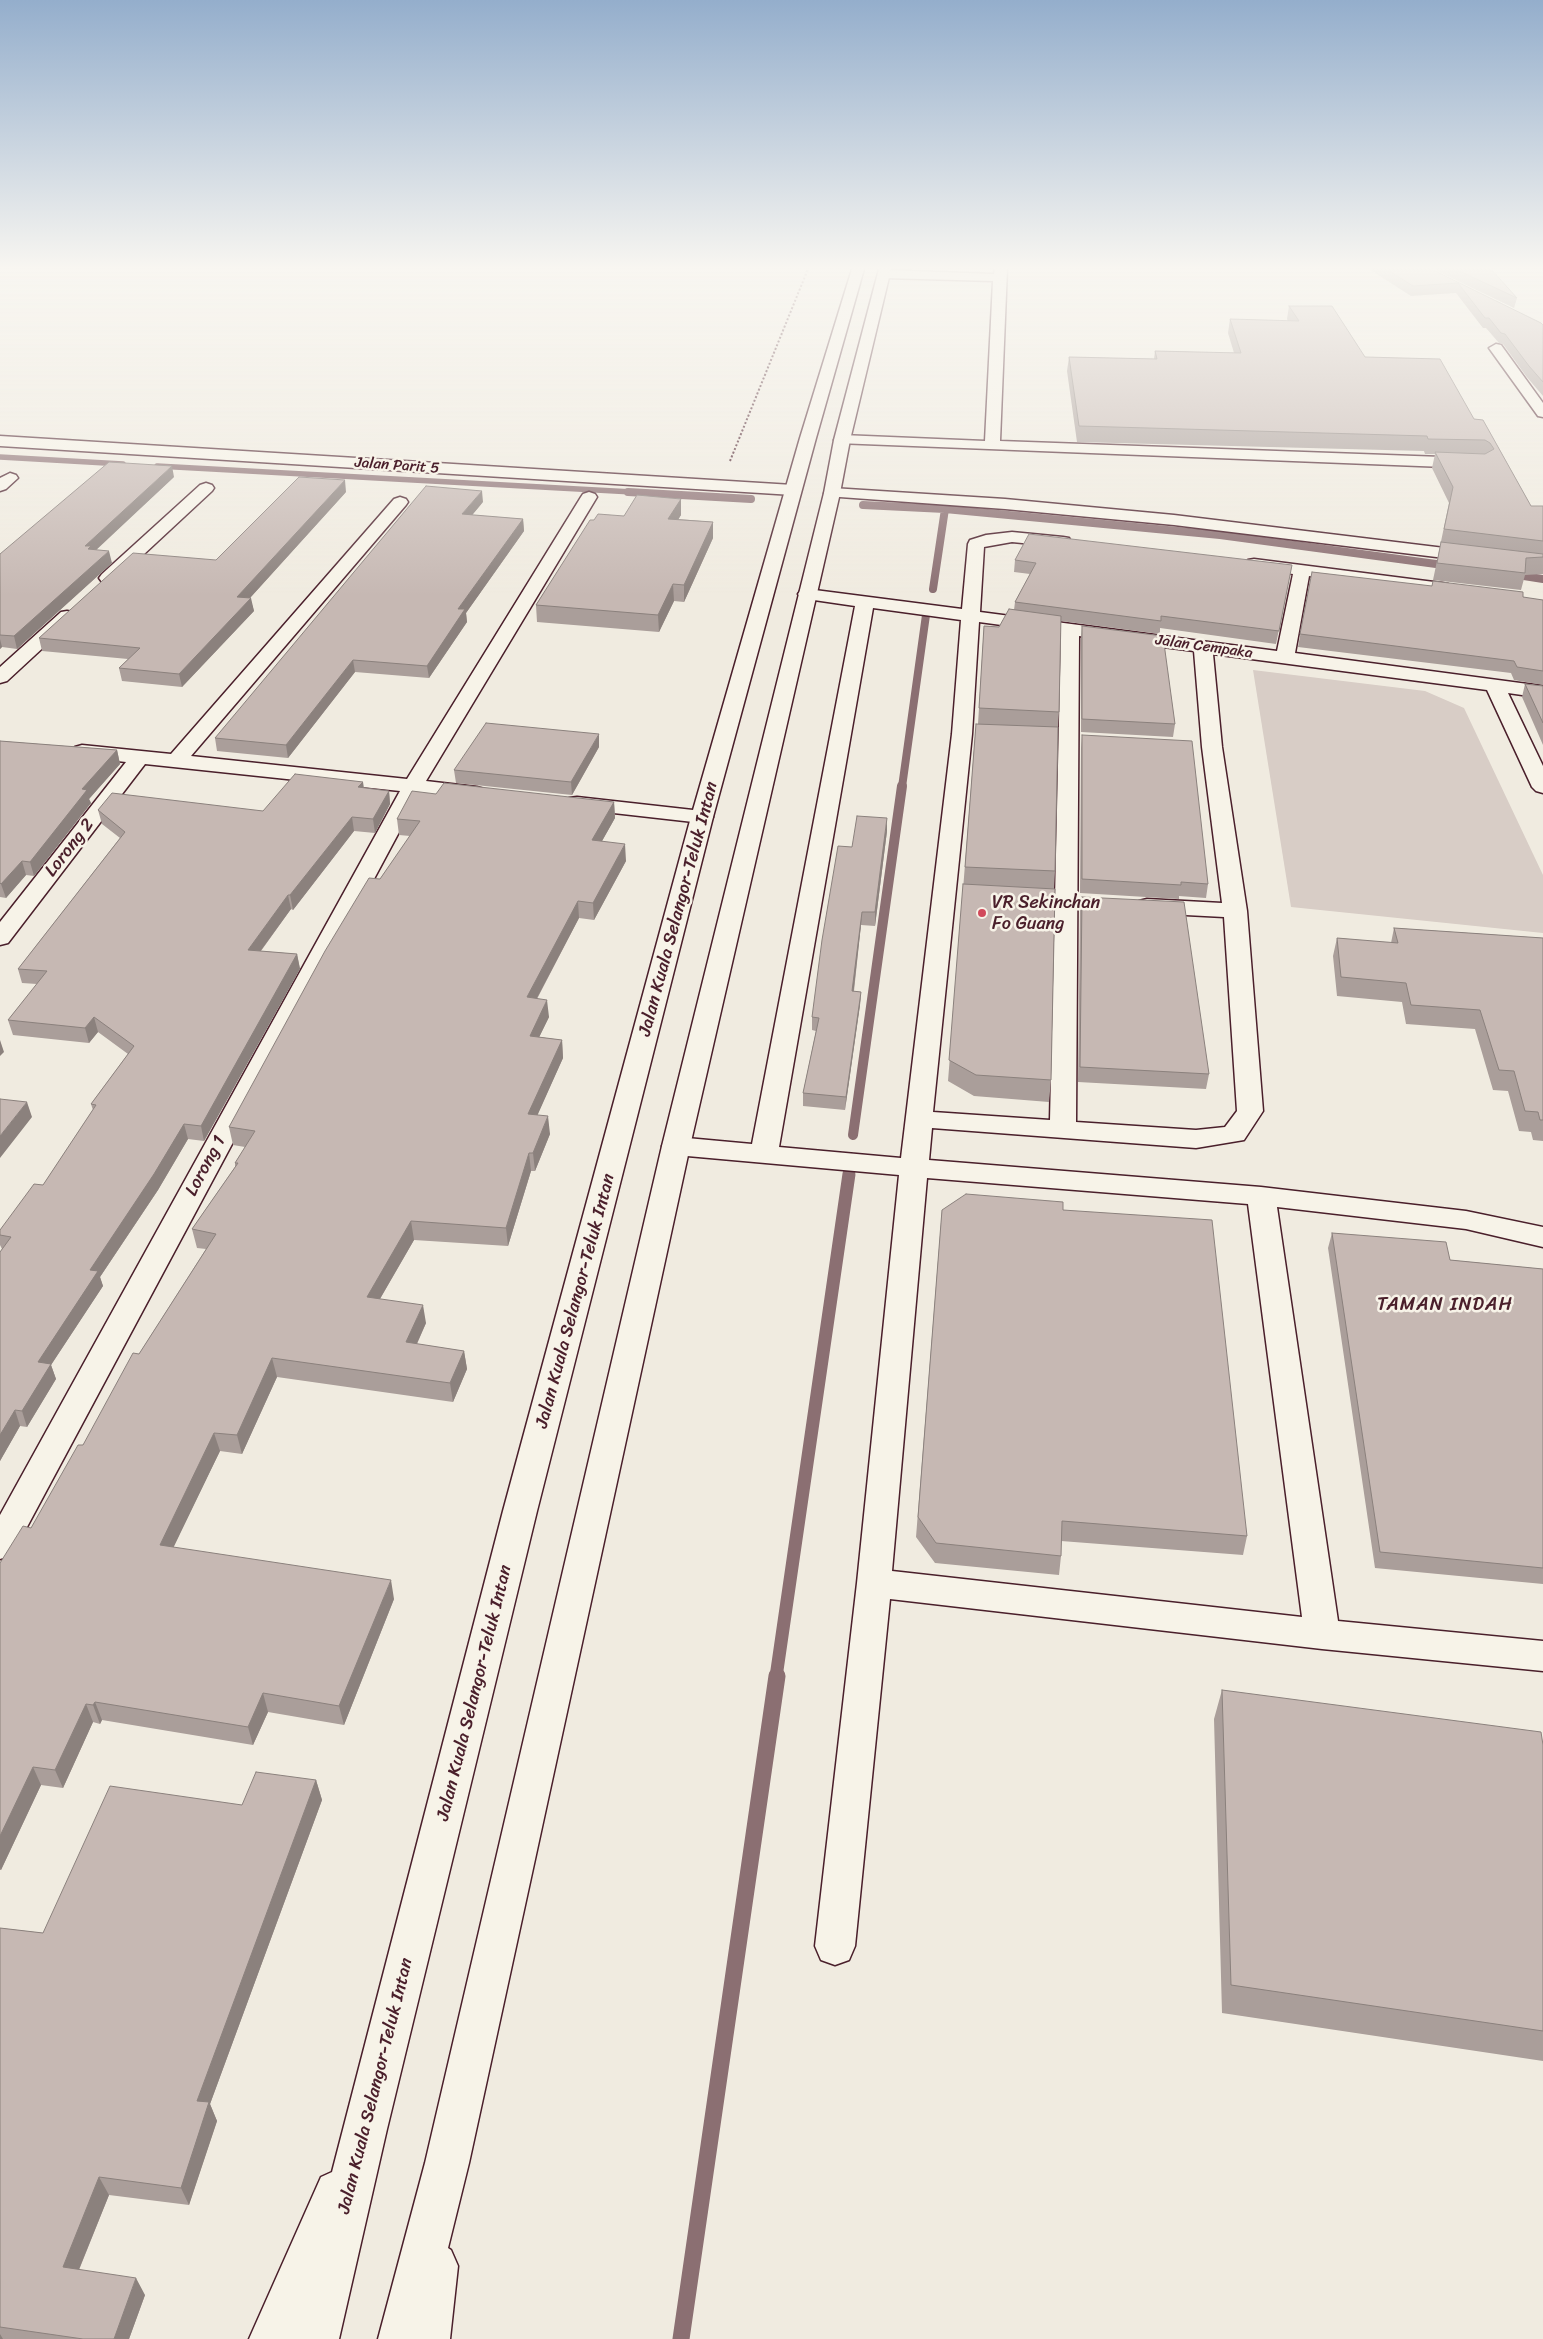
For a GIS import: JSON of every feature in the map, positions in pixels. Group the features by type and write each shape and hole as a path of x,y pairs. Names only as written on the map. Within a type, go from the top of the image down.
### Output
{"main road":[{"name":"Jalan Kuala Selangor-Teluk Intan","path":"316,2339 365,2130 518,1521 702,816 794,490 836,378"},
{"path":"402,2339 446,2163 676,1146 806,594 832,493 854,378"},
{"path":"992,445 995,378"},
{"path":"1518,378 1543,413"},
{"path":"842,440 1481,463"},
{"name":"Jalan Parit 5","path":"0,441 794,490"},
{"path":"96,589 206,488"},
{"path":"832,493 1005,504 1174,520 1543,565"},
{"name":"Lorong 1","path":"0,1546 413,786 589,497"},
{"path":"176,761 400,502"},
{"path":"835,1946 874,1583 919,1119 953,895 972,734 972,616 976,544 992,538 1012,537 1080,544"},
{"path":"1235,562 1456,590"},
{"path":"1285,657 1302,570"},
{"name":"Jalan Cempaka","path":"806,594 1543,692"},
{"path":"764,1154 865,601"},
{"path":"0,677 81,602"},
{"path":"1063,1130 1070,629"},
{"path":"919,1119 1196,1139 1234,1134 1250,1110 1235,910 1202,747 1203,646"},
{"path":"1494,685 1543,787"},
{"path":"65,750 500,795"},
{"name":"Lorong 2","path":"0,938 140,758"},
{"path":"558,801 702,816"},
{"path":"1126,905 1235,910"},
{"path":"676,1146 914,1168 1261,1196 1466,1220 1543,1237"},
{"path":"1261,1196 1322,1634"},
{"path":"874,1583 1322,1634 1543,1656"},
{"path":"273,2339 365,2130"},
{"path":"426,2339 446,2163"}],"path":[{"path":"720,486 764,378"}],"shaded area":[{"path":"1253,670 1425,691 1464,708 1543,875 1543,933 1291,907"}],"building":[{"path":"1072,378 1451,378 1474,419 1483,420 1531,506 1543,506 1543,541 1444,529 1453,487 1435,452 1485,454 1494,449 1485,440 1428,439 1427,436 1079,426"},
{"path":"109,462 172,466 85,546 91,546 88,549 109,551 14,636 0,635 0,554"},
{"path":"299,477 345,480 237,597 251,598 179,674 119,668 140,648 39,638 133,553 216,560"},
{"path":"426,486 482,491 462,514 523,519 458,609 465,609 427,666 353,660 286,745 215,738"},
{"path":"637,495 681,499 668,519 713,522 684,585 673,584 658,615 536,605 590,520 594,520 598,514 624,516"},
{"path":"1029,534 1292,565 1279,631 1161,616 1161,621 1015,602 1036,563 1015,560"},
{"path":"1441,542 1543,554 1543,557 1526,558 1525,573 1437,563"},
{"path":"1312,572 1432,586 1433,581 1523,592 1523,597 1543,600 1543,671 1517,667 1514,661 1300,634"},
{"path":"1009,609 1061,616 1059,712 979,708 984,626 999,627"},
{"path":"1082,626 1163,636 1175,724 1082,719"},
{"path":"1525,684 1543,686 1543,723"},
{"path":"486,723 599,734 571,782 454,770"},
{"path":"976,724 1058,727 1055,871 965,867"},
{"path":"1082,735 1192,741 1208,884 1181,882 1181,885 1082,879"},
{"path":"0,741 117,750 82,789 87,790 30,862 22,861 1,884 0,883"},
{"path":"295,774 363,782 358,787 389,791 373,819 352,817 290,895 288,895 248,950 297,954 201,1126 184,1124 154,1174 90,1270 98,1271 38,1362 51,1364 22,1411 15,1410 0,1435 0,1252 11,1237 0,1235 0,1230 34,1184 43,1185 96,1105 91,1104 134,1046 94,1017 85,1028 8,1020 47,971 18,969 125,832 98,810 112,793 263,811"},
{"path":"444,783 614,802 592,840 625,844 593,903 578,901 527,997 547,1000 530,1036 562,1040 528,1114 548,1116 533,1153 529,1153 506,1228 411,1221 367,1297 423,1305 406,1342 464,1351 450,1383 272,1358 237,1435 214,1433 160,1545 391,1580 339,1706 263,1693 248,1727 95,1702 93,1705 86,1704 55,1770 33,1767 0,1836 0,1563 23,1526 31,1528 78,1445 83,1445 133,1353 139,1354 216,1234 192,1229 238,1163 235,1163 255,1131 229,1127 325,951 369,878 380,879 420,821 397,819 412,791 436,794"},
{"path":"857,816 887,818 875,912 862,912 852,991 861,992 846,1097 803,1093 819,1018 812,1017 822,940 838,846 852,847"},
{"path":"963,884 1055,889 1051,1080 976,1075 949,1060"},
{"path":"1082,897 1184,902 1209,1074 1080,1067"},
{"path":"1394,928 1543,938 1543,1120 1540,1120 1538,1112 1525,1111 1514,1071 1499,1070 1480,1010 1411,1005 1406,983 1341,977 1337,938 1398,943"},
{"path":"0,1099 27,1102 0,1136"},
{"path":"966,1194 1063,1202 1063,1210 1212,1220 1247,1536 1062,1521 1061,1556 936,1543 918,1517 942,1210"},
{"path":"1332,1233 1446,1242 1450,1260 1543,1269 1543,1568 1380,1552"},
{"path":"1222,1690 1541,1732 1543,1745 1543,2031 1231,1985"},
{"path":"256,1772 316,1780 197,2101 209,2102 181,2188 99,2177 63,2267 136,2278 114,2339 83,2339 0,2327 0,1928 43,1933 110,1786 242,1805"}],"waterway":[{"path":"0,457 123,464"},
{"path":"157,466 651,493"},
{"path":"628,492 751,499"},
{"path":"863,505 945,509"},
{"path":"933,589 945,509"},
{"path":"945,509 1220,535 1451,566"},
{"path":"1511,574 1543,579"},
{"path":"902,787 926,615"},
{"path":"853,1135 902,786"},
{"path":"776,1677 849,1174"},
{"path":"681,2339 777,1676"}],"place":[{"name":"VR Sekinchan Fo Guang","path":"982,913"}],"district":[{"name":"TAMAN INDAH","path":"1445,1305"}]}
